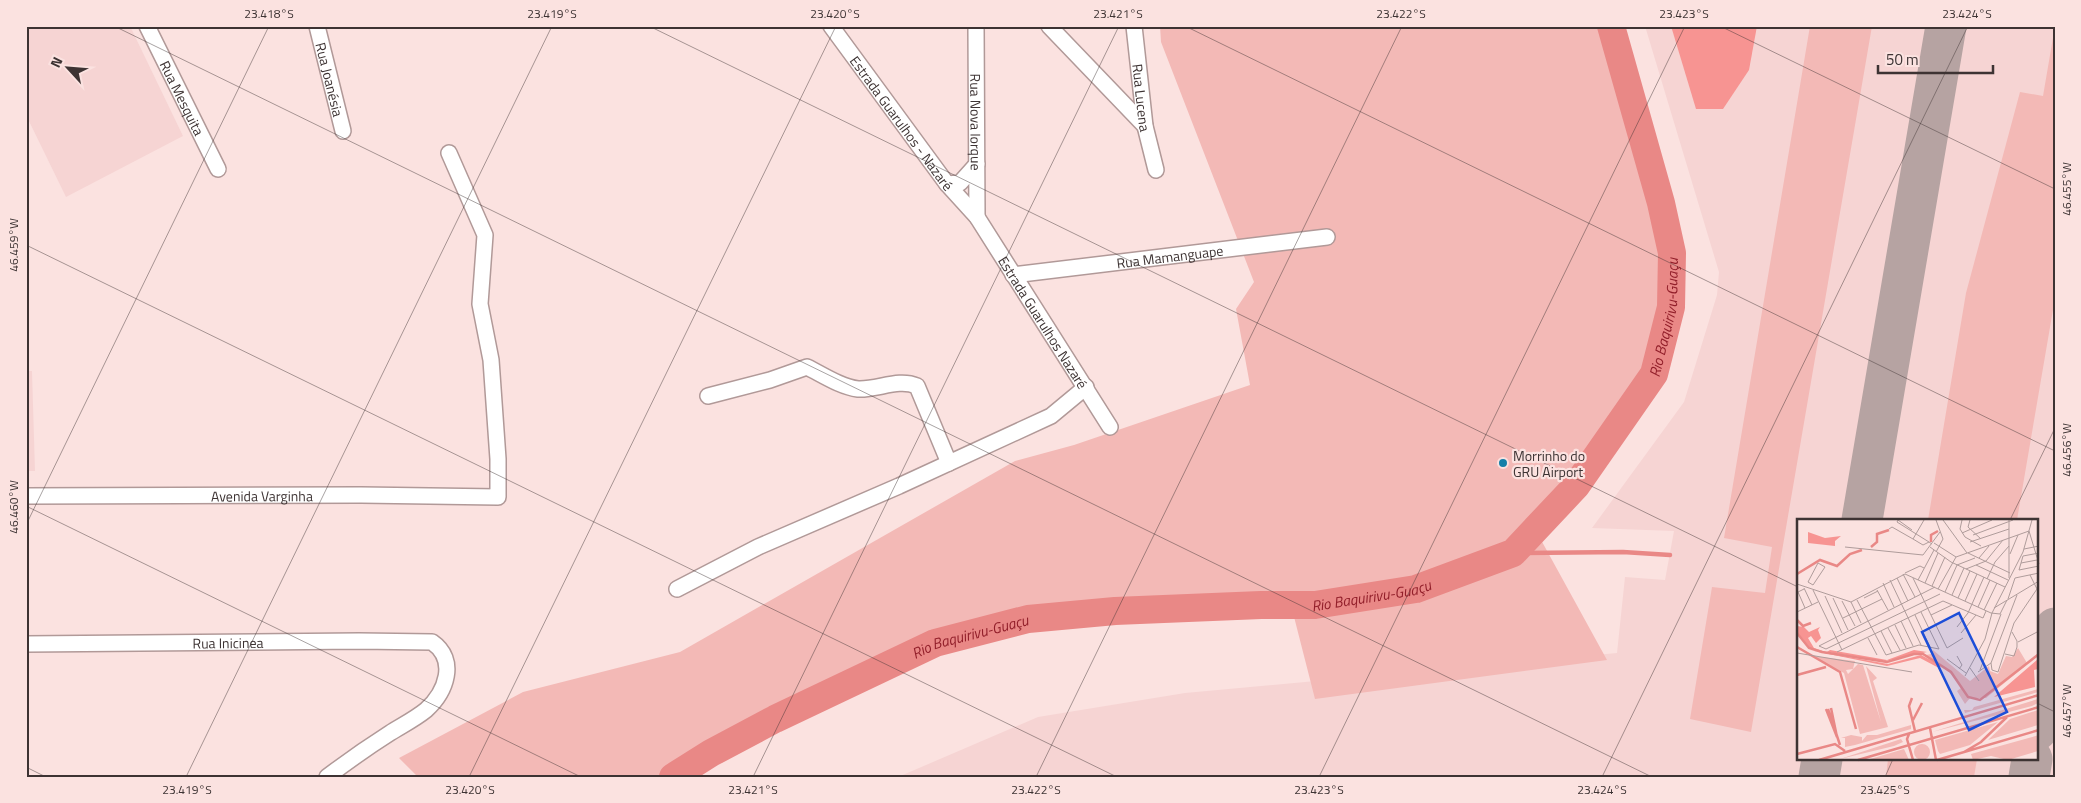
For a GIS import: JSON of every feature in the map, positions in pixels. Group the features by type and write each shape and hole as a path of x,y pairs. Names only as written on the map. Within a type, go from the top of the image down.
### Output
{"street":[{"name":"Rua Mesquita","path":"147,26 218,169"},
{"name":"Rua Joanésia","path":"317,26 343,131"},
{"name":"Estrada Guarulhos - Nazaré","path":"831,26 947,184 977,217"},
{"name":"Rua Nova Iorque","path":"976,26 977,217"},
{"path":"1049,26 1145,126"},
{"name":"Rua Lucena","path":"1134,26 1145,126 1156,170"},
{"name":"Avenida Varginha","path":"26,496 361,495 498,497 498,458 491,360 480,304 485,235 449,153"},
{"path":"947,184 960,183 977,164"},
{"name":"Estrada Guarulhos Nazaré","path":"977,217 1110,427"},
{"name":"Rua Mamanguape","path":"1013,275 1327,237"},
{"path":"708,396 807,368 844,385 859,389 908,382 917,386 949,463"},
{"path":"677,589 758,547 1051,416 1086,388"},
{"name":"Rua Inicinea","path":"26,644 359,640 432,642 440,648 445,655 448,667 445,681 426,710 356,755 327,777"}],"shaded area":[{"path":"26,26 130,26 183,136 66,197 26,115"},
{"path":"1160,26 1610,26 1646,151 1672,253 1665,332 1644,388 1576,486 1535,529 1607,660 1315,699 1291,605 1028,619 845,674 674,777 418,777 399,758 523,692 680,652 1015,461 1074,445 1250,385 1236,309 1254,282 1161,42"},
{"path":"1645,26 2055,26 2055,777 898,777 1038,717 1185,693 1617,653 1625,577 1665,580 1674,531 1592,528 1684,402 1717,295 1719,272"},
{"path":"1671,26 1757,26 1749,70 1723,109 1696,109"},
{"path":"1810,26 1872,26 1751,732 1690,719 1712,587 1765,593 1772,547 1724,538"},
{"path":"2055,26 2055,298 2017,519 1928,519 1966,293 2020,92 2043,96"},
{"path":"26,371 32,371 35,471 26,471"},
{"path":"1888,760 1977,760 1974,777 1886,777"}],"waterway":[{"name":"Rio Baquirivu-Guaçu","path":"673,777 711,753 775,719 935,643 1028,619 1115,611 1261,605 1315,605 1416,589 1513,553 1576,486 1654,374 1671,307 1672,253 1661,203 1611,26"},
{"path":"1513,553 1623,552 1670,555"}],"taxiway":[{"path":"1862,519 1946,26"},
{"path":"2038,724 2055,628"},
{"path":"1819,777 1822,760"},
{"path":"2029,777 2032,760"}],"place":[{"name":"Morrinho do GRU Airport","path":"1503,463"}]}
